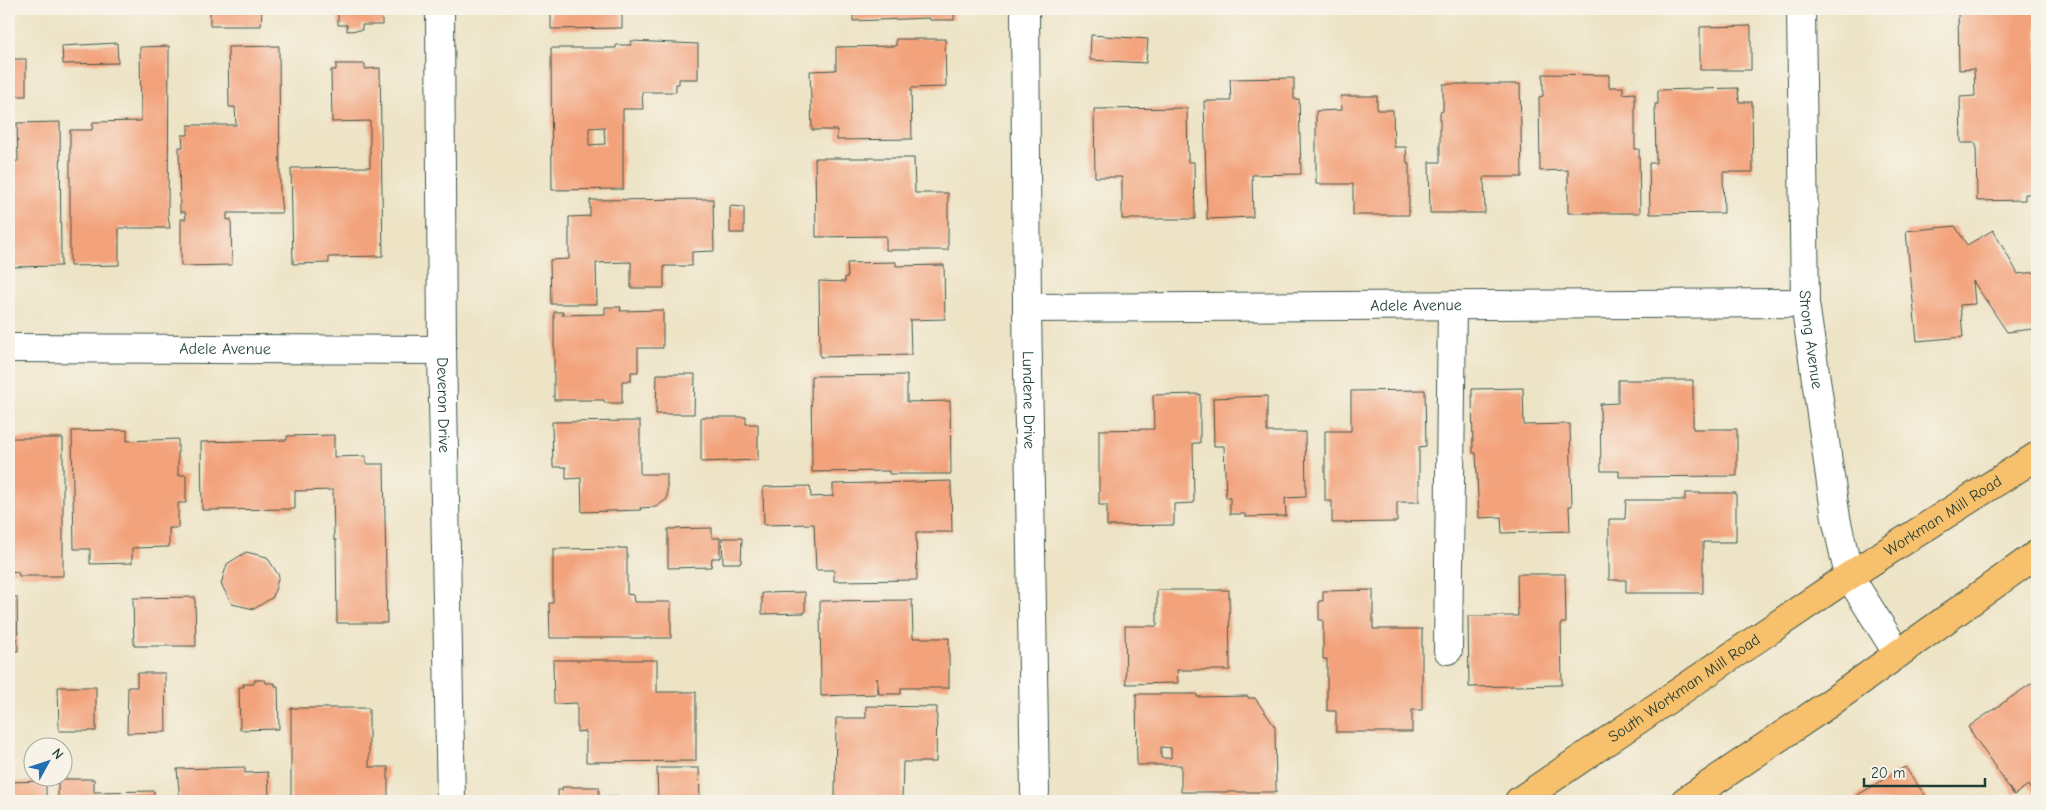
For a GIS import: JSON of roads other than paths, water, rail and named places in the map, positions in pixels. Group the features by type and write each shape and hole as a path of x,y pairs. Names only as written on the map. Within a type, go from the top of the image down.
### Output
{"main road":[{"name":"Workman Mill Road","path":"1850,576 2037,456"},
{"path":"1685,801 1827,705 2037,554"},
{"name":"South Workman Mill Road","path":"1519,801 1850,576"}],"street":[{"name":"Deveron Drive","path":"440,9 442,350 451,801"},
{"name":"Lundene Drive","path":"1025,9 1027,308 1035,792"},
{"name":"Strong Avenue","path":"1801,9 1805,303 1836,518 1850,576 1898,654"},
{"name":"Adele Avenue","path":"1027,308 1805,303"},
{"path":"1448,650 1452,305"},
{"name":"Adele Avenue","path":"9,348 442,350"}]}
